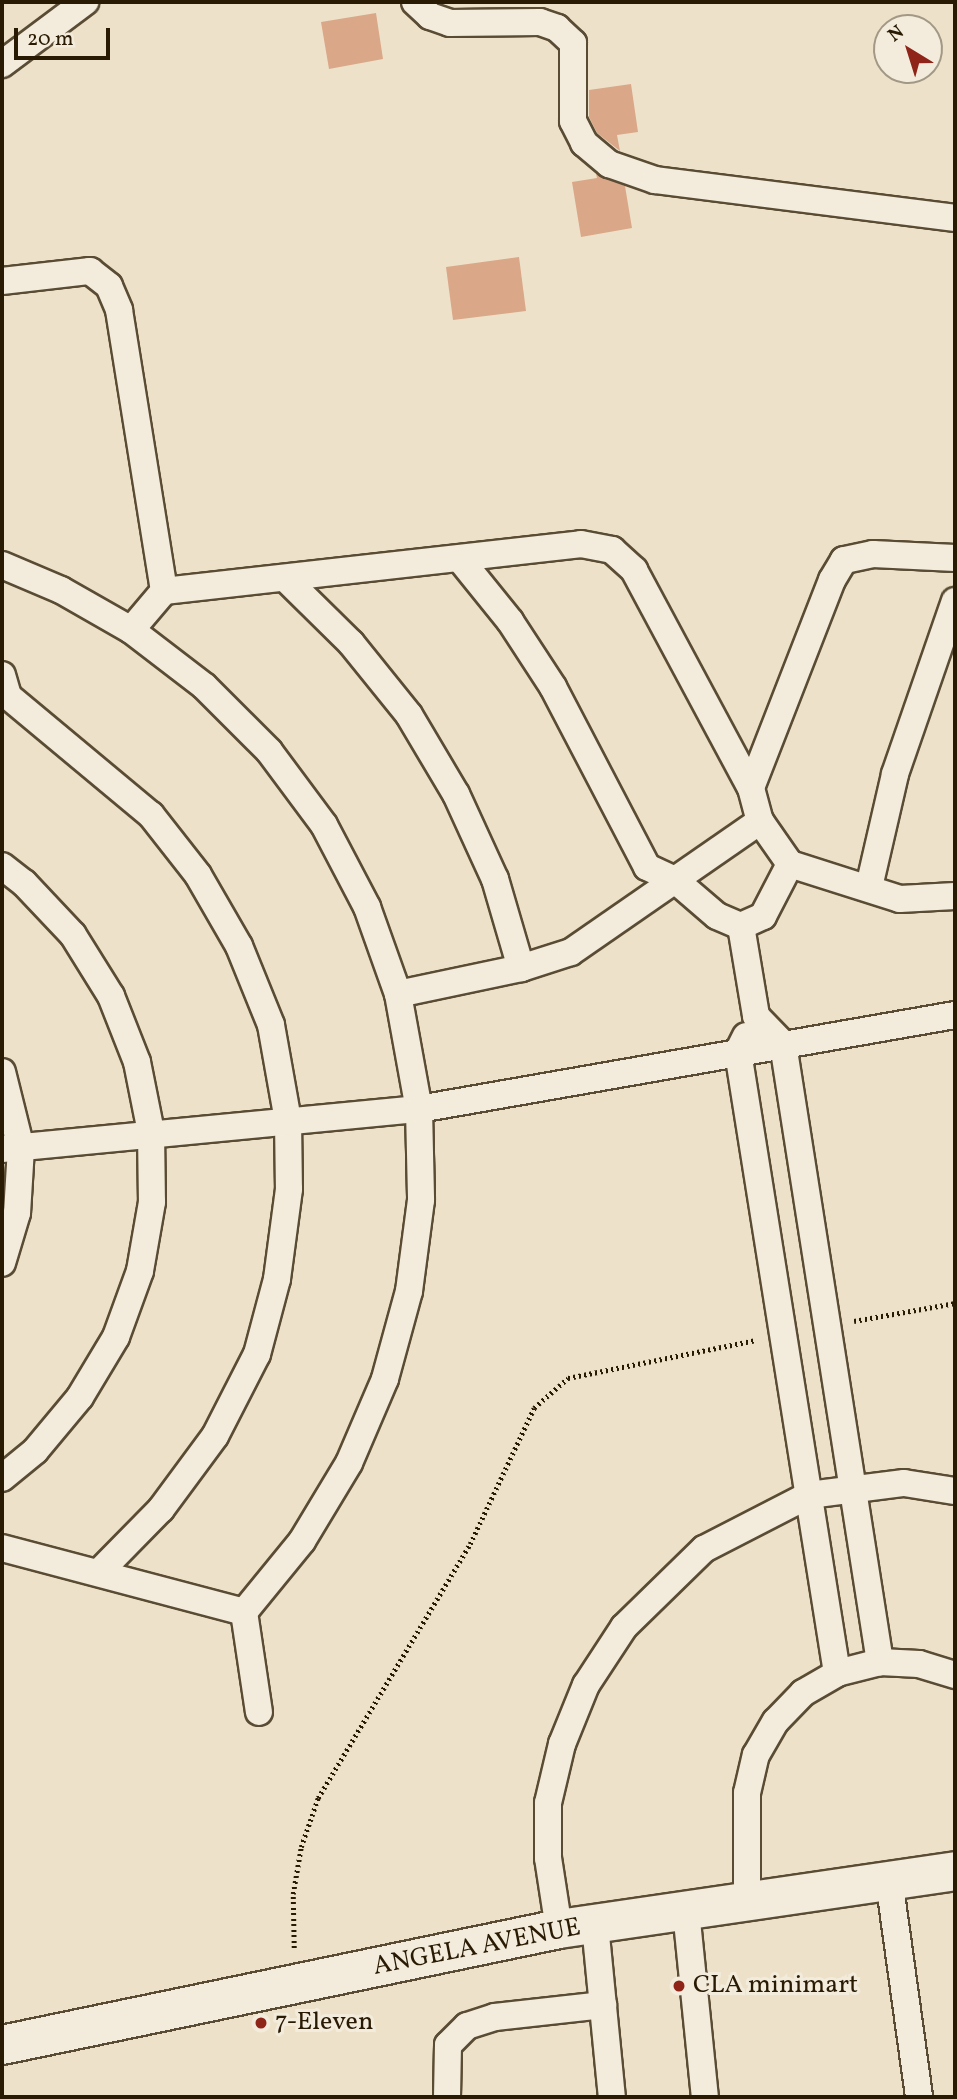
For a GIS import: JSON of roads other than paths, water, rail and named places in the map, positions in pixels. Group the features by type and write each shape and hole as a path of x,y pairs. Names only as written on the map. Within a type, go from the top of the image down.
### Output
{"main road":[{"name":"ANGELA AVENUE","path":"2,2045 577,1927 955,1871"}],"street":[{"path":"2,64 85,2"},
{"path":"415,2 430,16 450,23 540,22 557,28 573,43 573,121 584,143 609,164 655,180 955,218"},
{"path":"2,281 90,271 109,286 119,310 164,591"},
{"path":"131,630 164,591 581,544 612,550 634,570 751,788 760,821 790,864 900,899 955,896"},
{"path":"751,788 832,580 844,560 873,554 955,558"},
{"path":"460,559 510,621 553,687 647,866 675,880 717,916 741,926 763,916 790,864"},
{"path":"2,565 61,590 131,630 205,686 260,742 324,825 367,907 398,993 419,1109 421,1200 409,1291 385,1379 349,1463 302,1541 244,1612 259,1712"},
{"path":"285,578 351,643 409,715 456,794 495,879 521,968"},
{"path":"869,887 895,774 955,601"},
{"path":"2,675 8,696 151,815 198,875 239,946 271,1025 288,1120 289,1189 279,1266 257,1354 215,1436 161,1509 99,1572"},
{"path":"398,993 521,968 595,939 760,821"},
{"path":"2,866 24,883 73,935 111,996 137,1062 151,1132 152,1202 140,1270 116,1337 80,1397 35,1451 2,1478"},
{"path":"741,926 756,1016 783,1044 880,1662"},
{"path":"11,1148 151,1132 419,1109 955,1015"},
{"path":"756,1016 738,1052 837,1673"},
{"path":"2,1072 17,1213 2,1263"},
{"path":"612,2097 603,2005 577,1927 548,1858 548,1803 562,1744 586,1685 624,1628 673,1574 742,1525 809,1495 904,1483 955,1491"},
{"path":"2,1548 244,1612"},
{"path":"747,1902 744,1834 747,1793 756,1755 776,1721 803,1693 837,1673 880,1662 919,1664 955,1675"},
{"path":"889,1880 919,2097"},
{"path":"686,1911 705,2097"},
{"path":"447,2097 448,2045 467,2026 495,2017 603,2005"}],"place":[{"name":"CLA minimart","path":"679,1986"},
{"name":"7-Eleven","path":"261,2023"}]}
